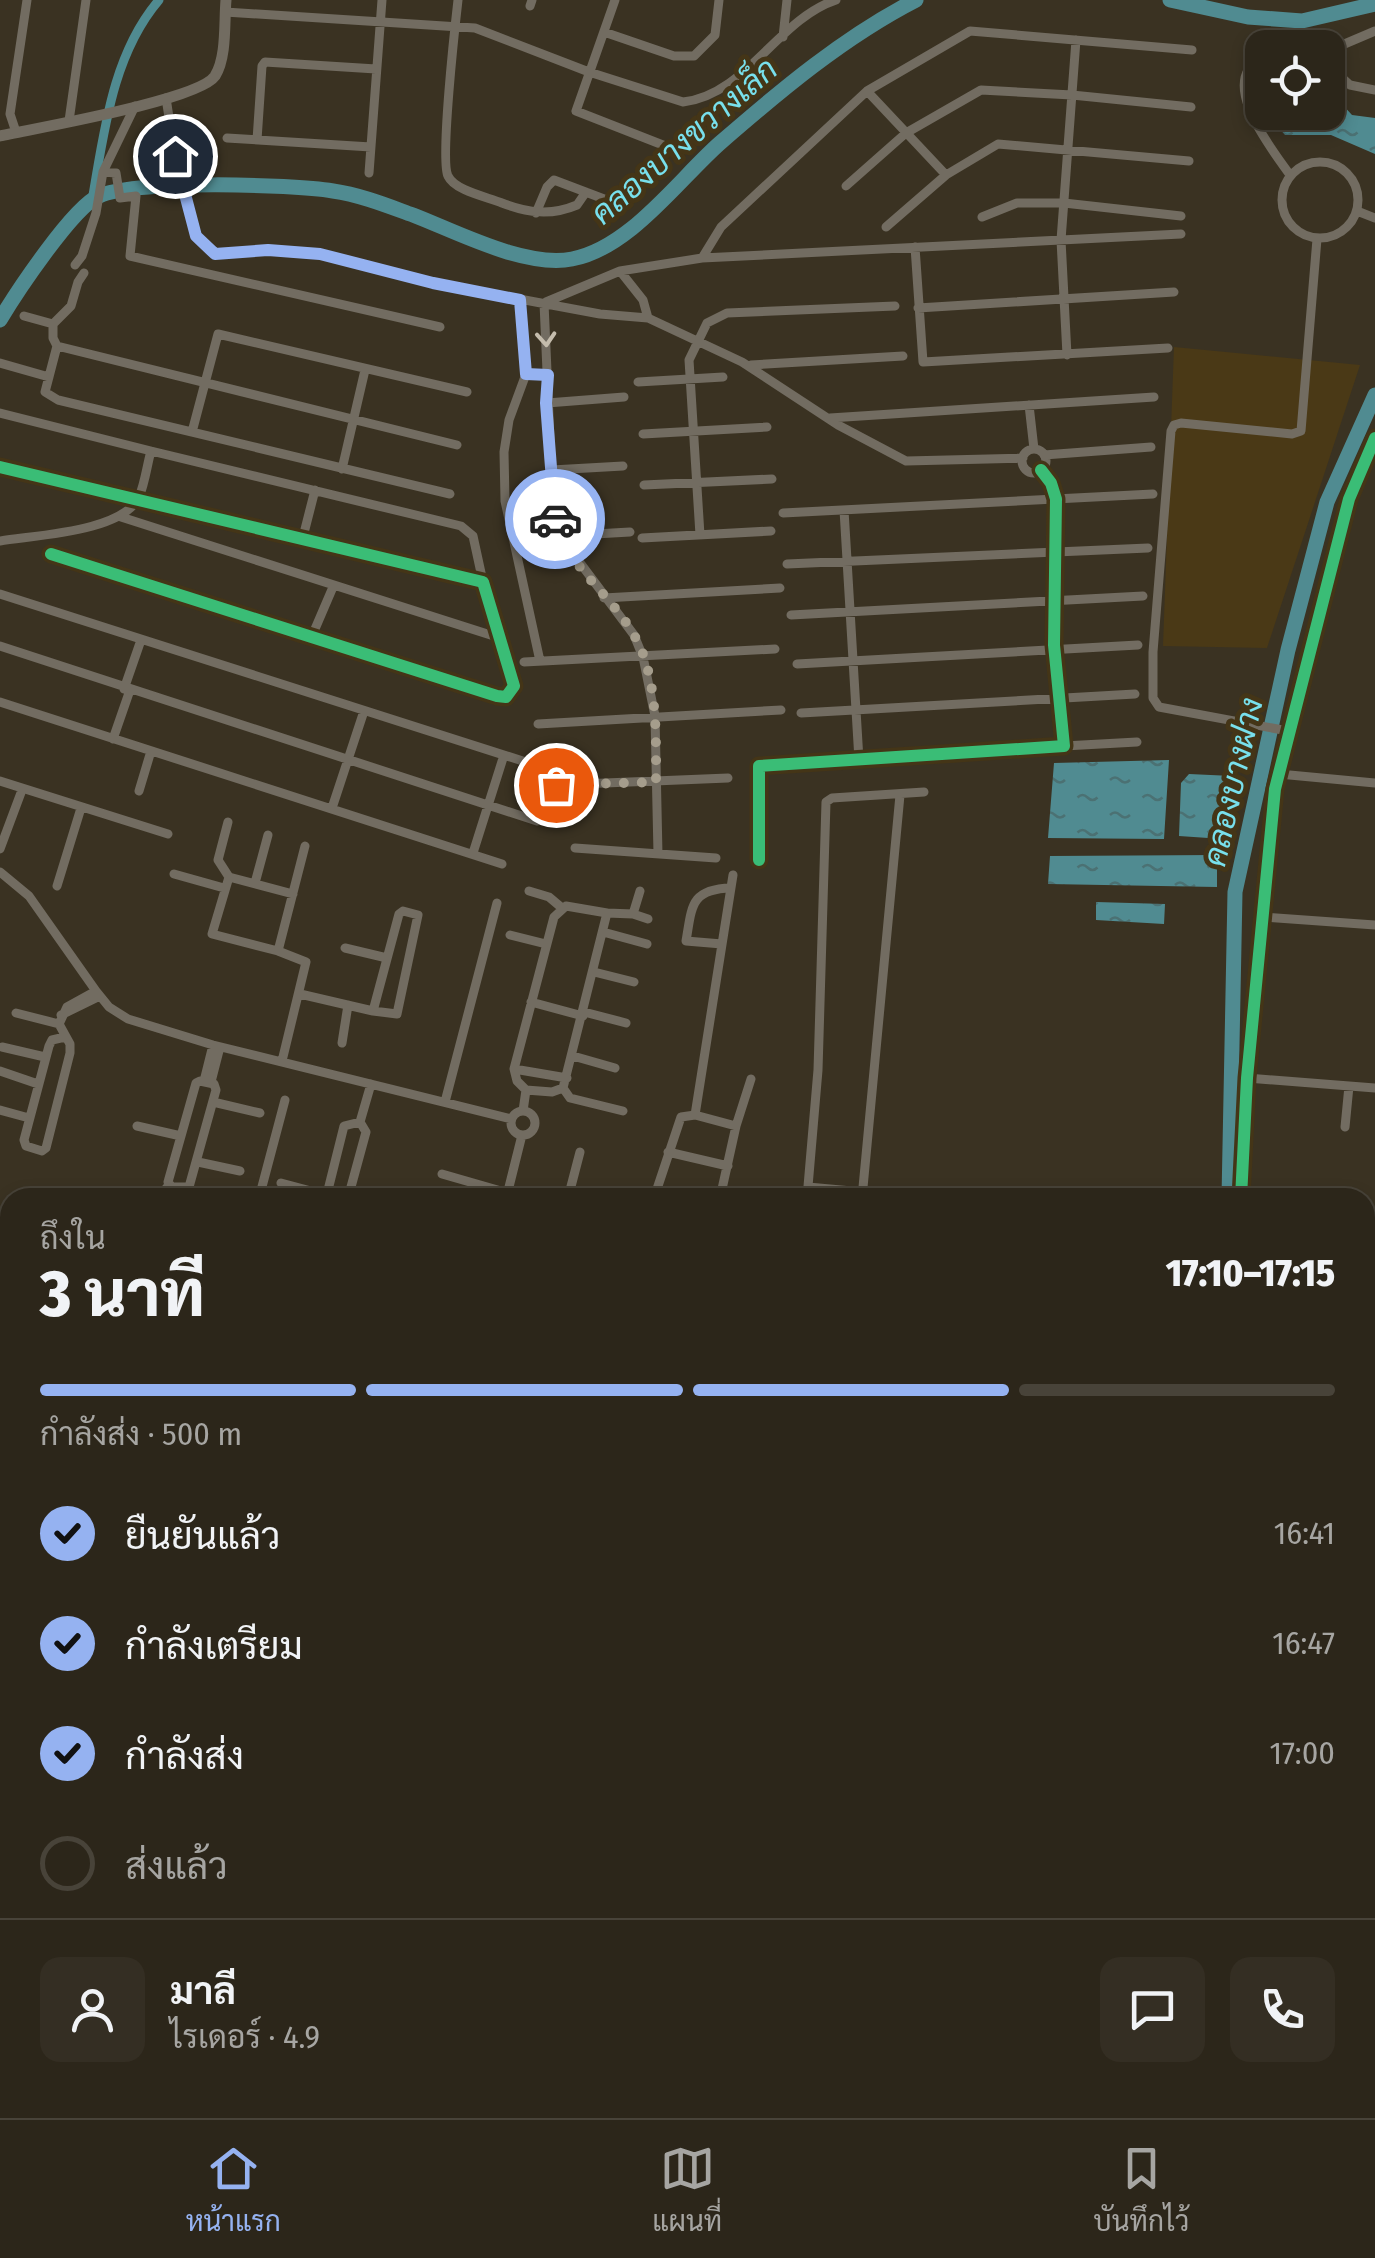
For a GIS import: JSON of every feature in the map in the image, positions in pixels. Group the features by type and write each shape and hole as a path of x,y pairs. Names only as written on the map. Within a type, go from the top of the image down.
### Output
{"street":[{"path":"16,132 10,114 27,0"},
{"path":"69,121 86,0"},
{"path":"368,172 382,0"},
{"path":"458,0 446,173 456,184 536,213 576,206 586,192"},
{"path":"615,0 577,113 668,147"},
{"path":"604,32 674,56 694,56 715,35 719,0"},
{"path":"783,38 787,0"},
{"path":"0,136 203,87 214,78 222,48 225,6 475,28 668,100 700,100 720,89 832,0"},
{"path":"702,258 721,227 867,91 970,31 1192,50"},
{"path":"1345,43 1375,31"},
{"path":"1066,355 1062,240 1076,40"},
{"path":"256,140 265,62 376,69"},
{"path":"1345,81 1375,90"},
{"path":"846,186 906,133 981,90 1191,107"},
{"path":"867,91 946,175"},
{"path":"166,98 175,156 196,236 215,254 268,250 320,254 520,300 648,318 748,366 828,418 906,461 1023,458 1034,449"},
{"path":"132,107 103,172 71,306 53,324 52,338 57,346 457,446"},
{"path":"1262,130 1290,175"},
{"path":"228,138 371,147"},
{"path":"886,227 946,175 998,144 1189,161"},
{"path":"1310,163 1333,164 1343,170 1356,188 1357,211 1342,232 1317,239 1294,230 1282,209 1281,197 1290,175 1310,163"},
{"path":"103,172 116,173 120,196 136,196 130,256 440,327"},
{"path":"536,213 551,181 560,180 612,202"},
{"path":"982,217 1017,203 1064,203 1181,216"},
{"path":"1357,211 1375,218"},
{"path":"544,304 620,271 702,258 1181,234"},
{"path":"1288,731 1159,706 1153,698 1152,652 1171,430 1182,423 1292,434 1301,431 1317,239"},
{"path":"915,247 923,362 1168,348"},
{"path":"620,271 644,300 648,318"},
{"path":"918,308 1174,292"},
{"path":"520,300 526,374 509,420 504,452 505,501 540,661"},
{"path":"544,304 553,508 560,536 634,635 642,657 655,716 658,854"},
{"path":"700,535 689,360 706,322 727,313 895,306"},
{"path":"24,316 53,324"},
{"path":"192,432 214,337 220,334 467,392"},
{"path":"57,346 45,392 58,400 450,494"},
{"path":"748,366 903,356"},
{"path":"0,363 49,377"},
{"path":"342,469 365,370"},
{"path":"526,374 548,375"},
{"path":"638,382 723,377"},
{"path":"828,418 1154,397"},
{"path":"546,403 624,398"},
{"path":"1030,405 1034,449"},
{"path":"0,413 461,526 473,536 514,686 506,697 52,554"},
{"path":"643,434 766,427"},
{"path":"1242,1188 1247,1078 1278,774 1349,499 1375,438"},
{"path":"1034,449 1044,455 1151,447"},
{"path":"0,541 102,524 122,517 138,498 151,451"},
{"path":"1023,458 1026,469 1033,472 1041,470 1046,462 1044,455"},
{"path":"552,470 624,466"},
{"path":"0,467 483,582"},
{"path":"1041,470 1051,483 1056,500 1055,650 1064,746"},
{"path":"644,486 772,479"},
{"path":"303,537 316,490"},
{"path":"783,513 1154,494"},
{"path":"844,510 859,760"},
{"path":"122,517 500,638"},
{"path":"642,538 771,530"},
{"path":"560,536 630,532"},
{"path":"787,564 1148,548"},
{"path":"312,636 333,587"},
{"path":"604,598 780,588"},
{"path":"0,594 529,763"},
{"path":"790,615 1143,596"},
{"path":"114,739 141,640"},
{"path":"797,664 1138,645"},
{"path":"0,646 537,821"},
{"path":"524,662 775,650"},
{"path":"801,713 1136,694"},
{"path":"0,702 502,864"},
{"path":"538,724 781,710"},
{"path":"332,808 364,711"},
{"path":"759,860 759,766 1137,742"},
{"path":"138,791 151,751"},
{"path":"473,853 504,755"},
{"path":"1278,774 1375,783"},
{"path":"556,785 728,778"},
{"path":"0,780 168,834"},
{"path":"0,849 22,790"},
{"path":"807,1188 818,1070 826,802 832,798 924,792"},
{"path":"864,1188 900,795"},
{"path":"57,886 80,808"},
{"path":"228,822 218,860 228,877 293,894"},
{"path":"254,883 268,835"},
{"path":"278,951 306,846"},
{"path":"575,848 716,858"},
{"path":"0,872 29,896 98,993 128,1020 216,1046 511,1119 523,1111 526,1090"},
{"path":"174,874 224,888"},
{"path":"695,1115 732,875"},
{"path":"228,877 214,936 306,962 282,1061"},
{"path":"722,944 686,941 696,898 731,888"},
{"path":"633,914 640,891"},
{"path":"529,892 552,899 562,908"},
{"path":"444,1102 496,903"},
{"path":"565,1083 552,1092 526,1090 516,1081 514,1069 554,917 562,908 574,906 648,919"},
{"path":"300,994 348,1006 372,1011 396,1015 418,915 403,910 399,914 372,1011"},
{"path":"607,913 565,1083 570,1098 624,1111"},
{"path":"1264,917 1375,925"},
{"path":"603,932 648,944"},
{"path":"510,935 546,944"},
{"path":"345,948 407,971"},
{"path":"594,972 634,982"},
{"path":"64,1038 52,1040 44,1058 24,1144 44,1150 70,1053 60,1020 67,1007 98,993"},
{"path":"531,1002 626,1024"},
{"path":"342,1043 348,1006"},
{"path":"16,1013 60,1020"},
{"path":"208,1082 216,1046"},
{"path":"2,1047 44,1058"},
{"path":"573,1056 615,1068"},
{"path":"514,1069 565,1083"},
{"path":"0,1071 38,1084"},
{"path":"722,1188 736,1126 752,1078"},
{"path":"1247,1078 1375,1088"},
{"path":"166,1188 196,1084 208,1082 216,1087 189,1187 169,1185"},
{"path":"351,1188 366,1132 360,1122 371,1084"},
{"path":"1344,1127 1349,1086"},
{"path":"262,1188 285,1100"},
{"path":"213,1102 260,1113"},
{"path":"0,1110 29,1118"},
{"path":"509,1188 522,1135 532,1130 535,1122 532,1115 523,1111"},
{"path":"657,1188 678,1120 695,1115 736,1126"},
{"path":"511,1119 513,1129 522,1135"},
{"path":"328,1188 344,1126 360,1122"},
{"path":"137,1126 181,1136"},
{"path":"571,1188 580,1152"},
{"path":"668,1152 728,1166"},
{"path":"198,1162 240,1171"},
{"path":"442,1174 485,1188"},
{"path":"281,1183 298,1188"}],"shaded area":[{"path":"1174,347 1360,365 1267,648 1163,646"}],"water":[{"path":"1345,107 1352,115 1375,118 1375,154 1331,135 1285,135 1281,130 1345,130"},
{"path":"1169,760 1164,839 1048,838 1054,763"},
{"path":"1189,774 1232,776 1223,839 1179,836 1181,783"},
{"path":"1217,855 1217,887 1048,884 1050,856"},
{"path":"1096,902 1165,904 1164,924 1096,920"}],"waterway":[{"path":"92,201 120,70 130,45 159,0"},
{"name":"คลองบางขวางเล็ก","path":"0,320 46,252 88,203 99,196 145,187 250,185 333,191 413,215 513,254 553,260 593,252 652,211 720,143 790,84 864,30 916,0"},
{"name":"คลองบางขวางเล็ก","path":"1170,0 1248,17 1302,21 1375,4"},
{"name":"คลองบางฝาง","path":"1229,1188 1235,892 1288,650 1327,502 1375,395"}],"cycle path":[{"path":"1242,1188 1247,1078 1275,789 1349,499 1375,438"},
{"path":"0,467 483,582 514,686 506,697 497,696 51,554"},
{"path":"759,860 759,766 1064,746 1054,645 1056,499 1041,470"}],"way so far":[{"path":"555,519 560,536 577,562 634,635 655,716 656,782 556,785"}],"route":[{"path":"175,156 196,236 215,254 268,250 320,254 520,300 526,374 548,375 546,403 555,519"}]}
